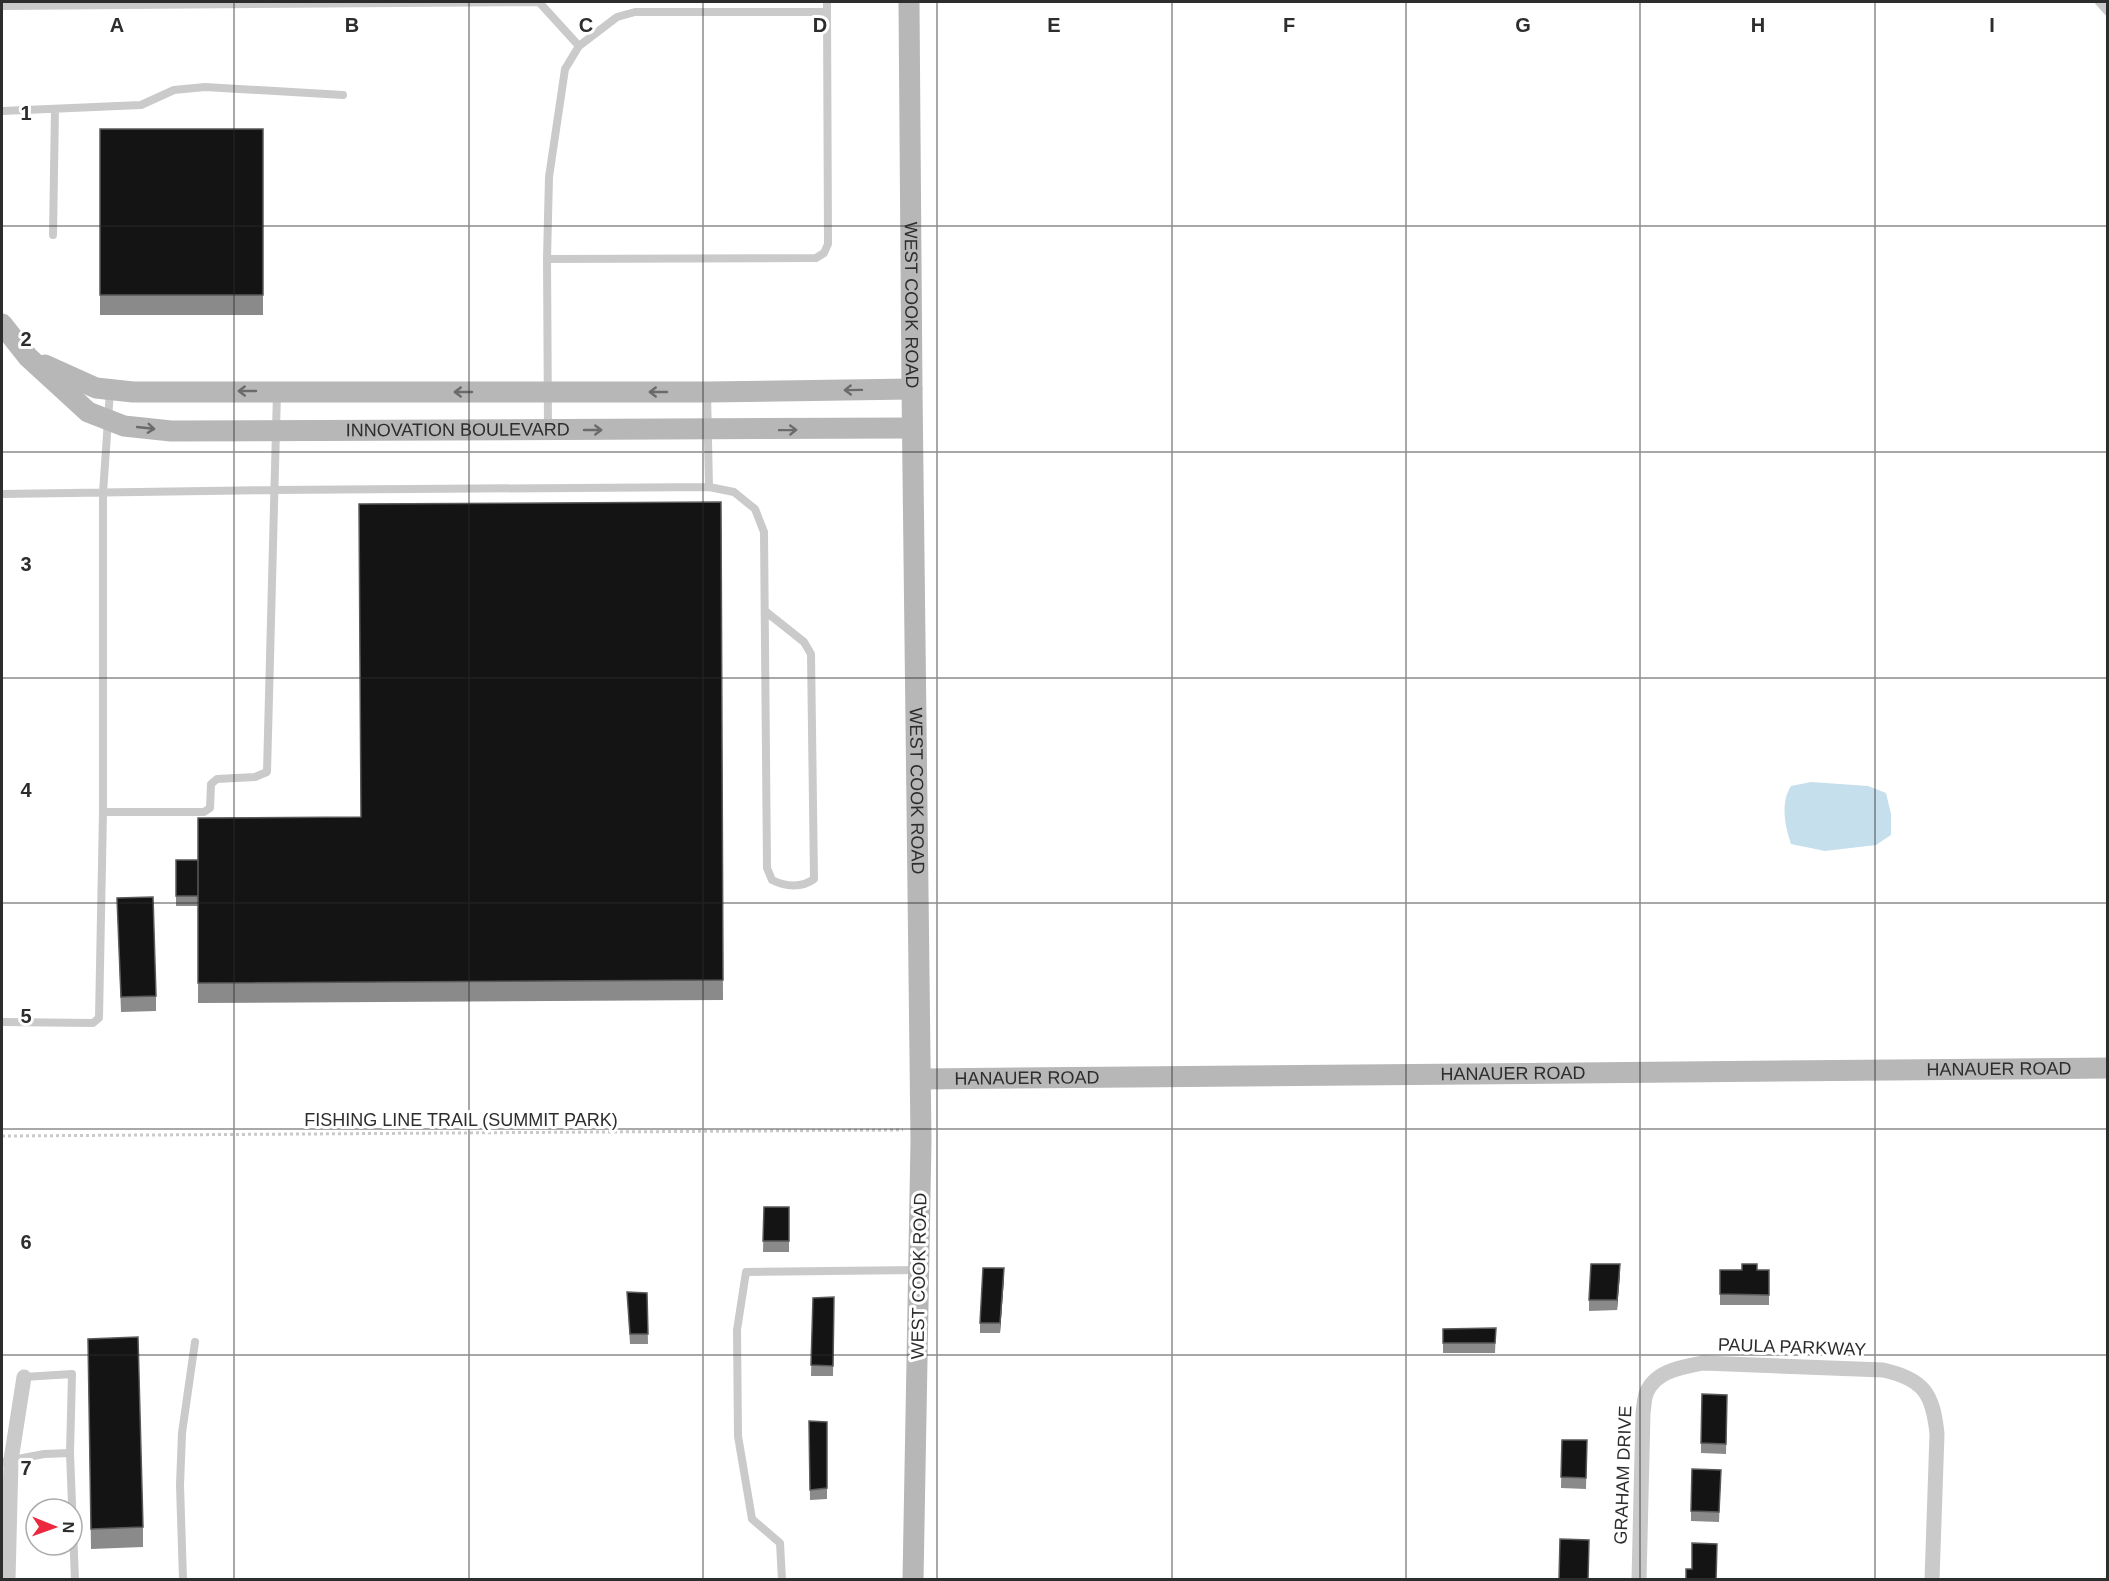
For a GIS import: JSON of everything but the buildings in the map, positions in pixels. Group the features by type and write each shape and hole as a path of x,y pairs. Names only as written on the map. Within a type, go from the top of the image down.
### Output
{"street":[{"name":"WEST COOK ROAD","path":"909,2 921,1079 913,1580"},
{"name":"INNOVATION BOULEVARD","path":"2,324 28,357 88,412 124,426 171,431 912,428"},
{"name":"INNOVATION BOULEVARD","path":"28,357 96,388 133,392 707,392 912,389"},
{"name":"HANAUER ROAD","path":"921,1079 2108,1068"},
{"name":"PAULA PARKWAY","path":"1660,1376 1679,1367 1703,1364 1883,1370 1898,1373 1922,1386 1934,1411 1937,1434 1932,1580"},
{"name":"GRAHAM DRIVE","path":"1639,1580 1643,1413 1646,1392 1660,1376"},
{"path":"8,1580 5,1563 6,1461 24,1377"}],"lane":[{"path":"2,6 539,2 579,46"},
{"path":"723,12 724,2"},
{"path":"547,259 816,258 824,253 828,244 827,2"},
{"path":"2099,2 2108,12"},
{"path":"548,429 549,177 565,69 579,46 617,17 634,12 827,12"},
{"path":"2,111 141,105 174,90 205,87 343,95"},
{"path":"53,235 55,109"},
{"path":"2,1022 93,1023 99,1018 103,812 103,493 110,389"},
{"path":"103,812 204,812 210,808 211,784 217,779 255,777 267,772 277,391"},
{"path":"707,392 709,487"},
{"path":"2,494 709,487 734,492 756,509 764,532 766,868 772,880 783,885 806,885 814,879 812,654 804,642 765,611"},
{"path":"782,1580 780,1543 753,1519 738,1436 737,1330 746,1272 919,1270"},
{"path":"183,1580 180,1485 182,1433 195,1342"},
{"path":"24,1377 72,1374 70,1453 75,1580"},
{"path":"6,1461 44,1454 70,1453"}],"path":[{"name":"FISHING LINE TRAIL (SUMMIT PARK)","path":"2,1136 921,1130"}],"water":[{"path":"1811,782 1868,786 1886,793 1891,814 1891,835 1876,845 1825,851 1791,844 1785,815 1788,793 1791,786"}]}
